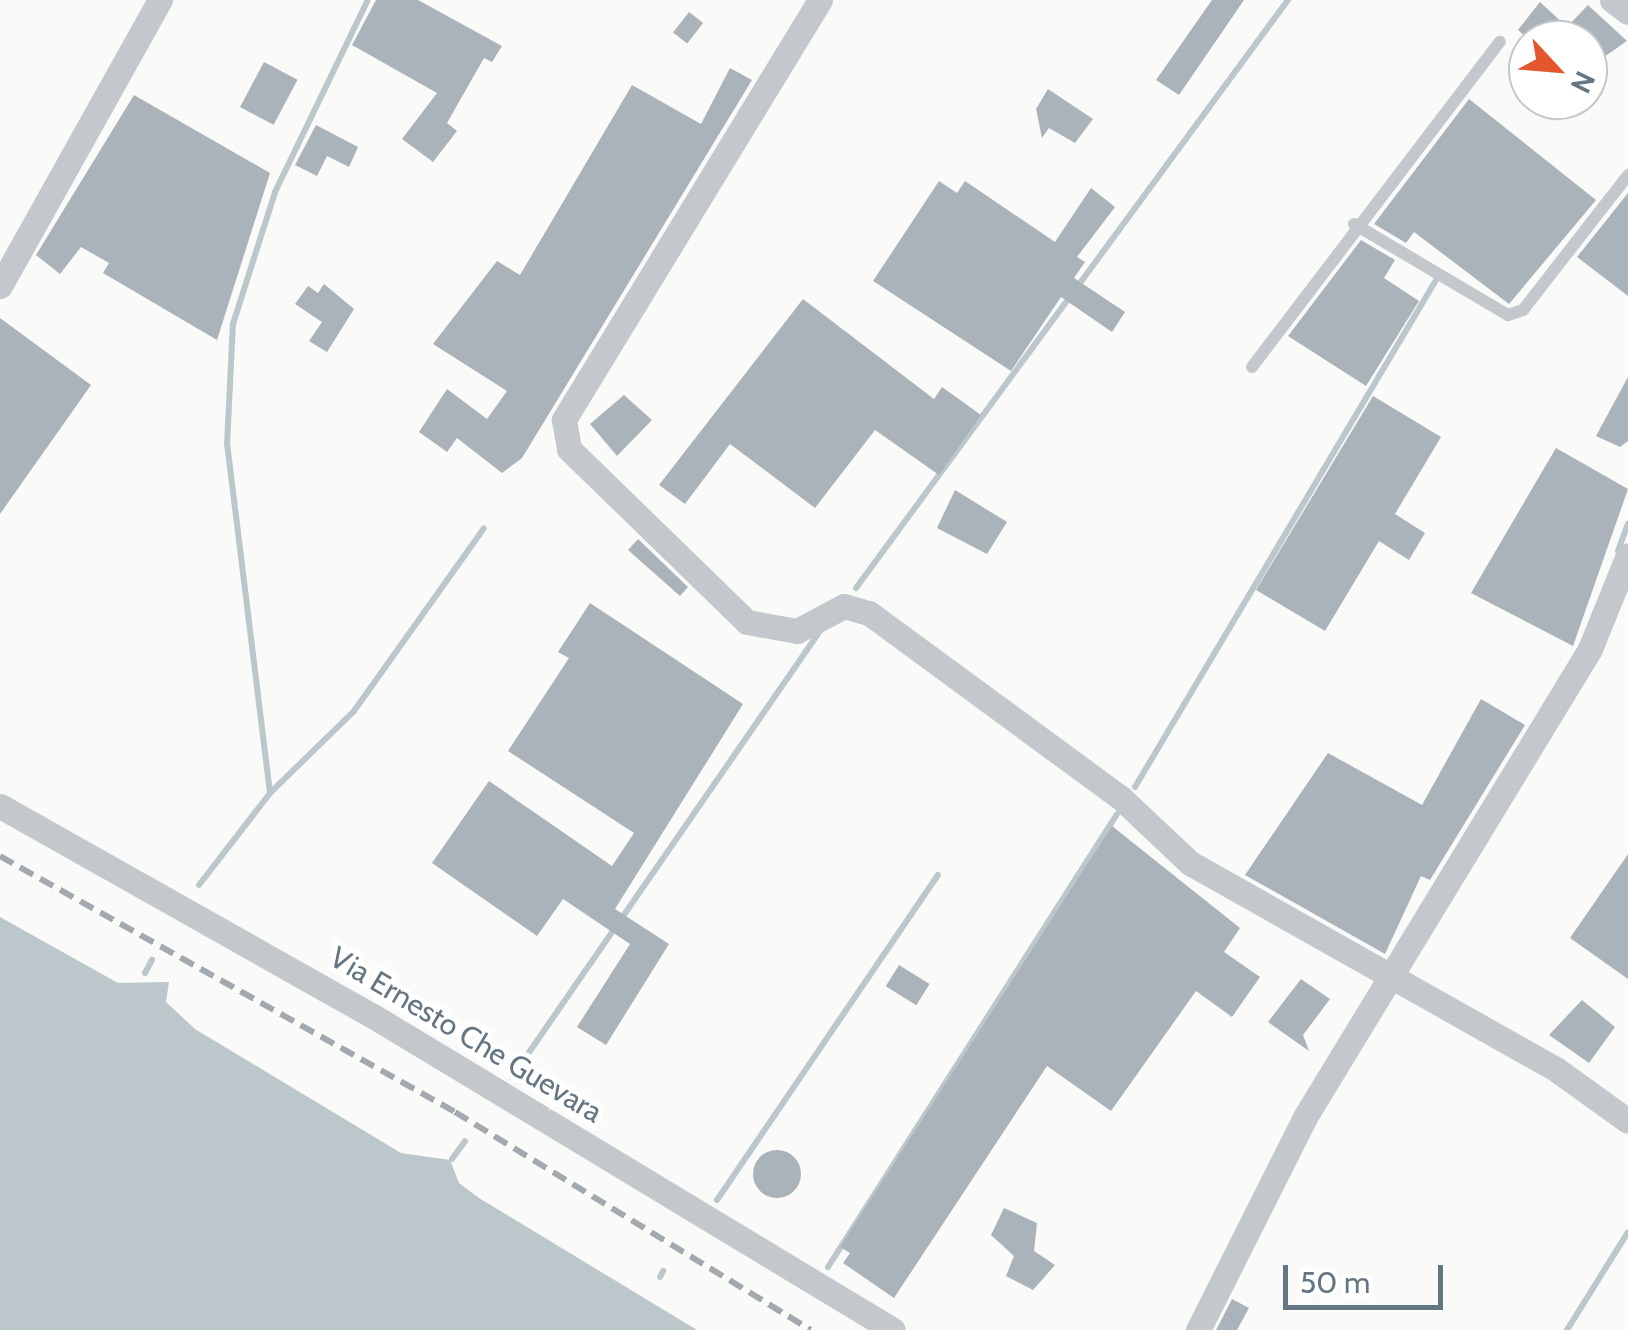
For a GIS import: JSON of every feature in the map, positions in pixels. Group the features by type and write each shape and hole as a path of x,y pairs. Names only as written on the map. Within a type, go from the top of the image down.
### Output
{"street":[{"path":"0,286 160,0"},
{"path":"820,0 564,420 564,442 747,622 797,631 844,606 869,613 1106,786 1190,862 1391,984 1557,1070 1628,1122"},
{"path":"1612,0 1628,12"},
{"path":"1198,1330 1305,1117 1391,984 1590,649 1628,555"},
{"name":"Via Ernesto Che Guevara","path":"0,806 373,1016 894,1330"}],"lane":[{"path":"1252,367 1354,224 1500,42"},
{"path":"1354,224 1508,315 1523,310 1628,175"}],"shaded area":[{"path":"0,917 118,983 169,982 166,1002 195,1029 401,1153 450,1160 459,1183 479,1198 697,1330 0,1330"}],"building":[{"path":"376,0 418,0 502,46 492,62 484,58 447,123 457,131 433,162 402,139 437,93 352,45"},
{"path":"1212,0 1244,0 1179,95 1156,80"},
{"path":"1540,2 1559,20 1526,20"},
{"path":"1588,5 1604,20 1574,20"},
{"path":"689,12 703,23 687,44 673,32"},
{"path":"1608,23 1627,41 1608,54"},
{"path":"264,62 298,80 274,125 240,107"},
{"path":"730,68 752,80 522,458 502,473 457,438 447,452 419,432 447,389 487,419 507,391 433,344 497,261 520,275 632,85 701,124"},
{"path":"1048,89 1093,119 1075,143 1049,128 1042,138 1036,109"},
{"path":"134,95 270,173 217,340 103,273 109,263 81,247 60,274 36,255"},
{"path":"1469,99 1596,200 1509,304 1414,232 1406,243 1374,224"},
{"path":"316,125 358,147 349,167 327,156 317,176 295,165"},
{"path":"939,181 957,193 965,181 1055,242 1091,188 1115,207 1077,257 1085,262 1074,278 1125,312 1112,332 1061,297 1011,371 873,281"},
{"path":"1628,193 1628,296 1577,257"},
{"path":"1361,240 1395,260 1384,278 1419,301 1366,386 1288,336"},
{"path":"324,284 354,309 327,352 309,341 322,322 295,304 308,286 318,293"},
{"path":"803,299 934,399 942,387 981,415 939,475 875,430 815,508 730,444 685,504 659,485"},
{"path":"0,318 91,385 0,514"},
{"path":"1628,377 1628,441 1620,447 1596,436"},
{"path":"624,395 652,420 617,456 590,424"},
{"path":"1373,396 1441,437 1395,514 1425,533 1409,560 1379,541 1325,631 1256,590"},
{"path":"1556,448 1628,489 1573,646 1471,593"},
{"path":"955,490 1007,522 987,554 937,528"},
{"path":"638,539 688,587 680,596 628,550"},
{"path":"590,603 743,704 615,909 669,944 606,1045 577,1027 630,944 563,899 537,936 432,863 489,781 612,866 634,833 508,751 569,658 558,652"},
{"path":"1481,699 1525,725 1430,880 1421,876 1385,954 1245,875 1328,753 1422,805"},
{"path":"1112,826 1240,928 1224,952 1260,977 1232,1017 1196,991 1111,1111 1047,1066 894,1298 843,1263 850,1253 840,1247"},
{"path":"1628,854 1628,979 1570,938"},
{"path":"899,965 930,984 916,1005 886,986"},
{"path":"1301,979 1330,999 1303,1035 1309,1051 1268,1022"},
{"path":"1582,1000 1615,1027 1589,1063 1549,1035"},
{"path":"777,1150 794,1157 801,1174 794,1191 777,1198 760,1191 753,1174 760,1157"},
{"path":"1004,1208 1037,1223 1034,1251 1055,1265 1033,1290 1006,1276 1014,1256 991,1235"},
{"path":"1232,1299 1249,1308 1237,1330 1216,1330"}],"waterway":[{"path":"270,793 227,445 233,324 275,192 368,0"},
{"path":"856,588 1288,0"},
{"path":"1135,787 1436,280"},
{"path":"1618,551 1628,524"},
{"path":"199,885 270,793 354,711 484,528"},
{"path":"512,1077 820,631"},
{"path":"828,1267 1117,814"},
{"path":"717,1200 938,875"},
{"path":"145,973 152,960"},
{"path":"452,1159 465,1141"},
{"path":"1567,1330 1628,1232"},
{"path":"660,1277 663,1271"}],"railway":[{"path":"0,856 455,1112 811,1330"}]}
